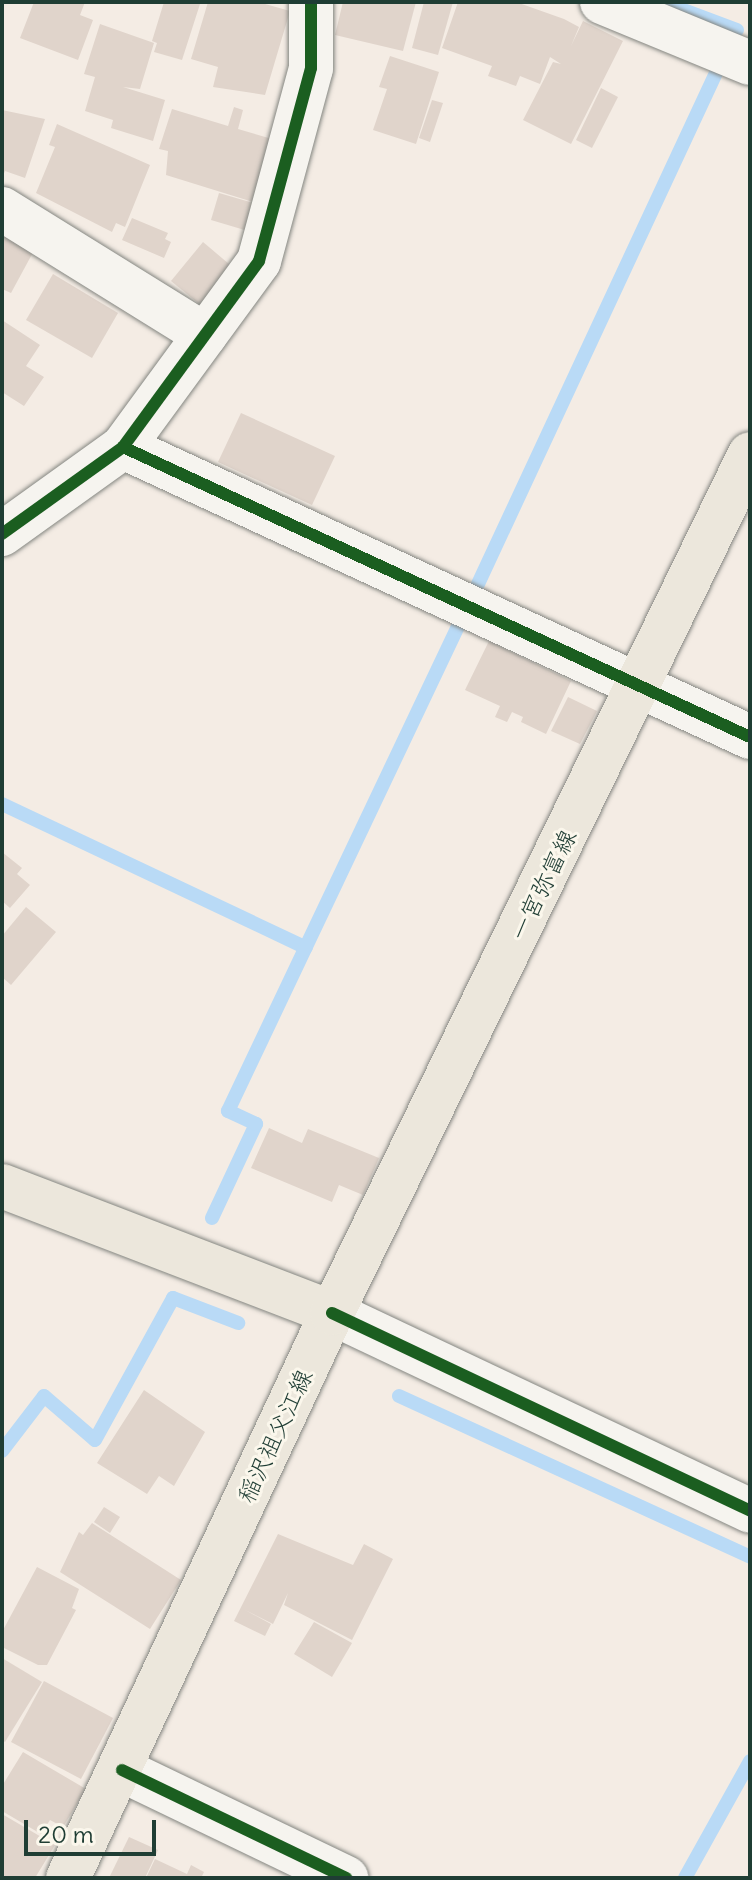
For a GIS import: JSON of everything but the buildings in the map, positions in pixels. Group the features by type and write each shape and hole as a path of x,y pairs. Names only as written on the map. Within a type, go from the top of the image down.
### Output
{"main road":[{"name":"一宮弥富線","path":"332,1313 641,685 750,454"},
{"path":"2,1186 332,1313"},
{"name":"稲沢祖父江線","path":"68,1878 122,1770 332,1313"}],"street":[{"path":"2,534 123,447 259,261 311,68 311,2"},
{"path":"602,2 750,63"},
{"path":"2,209 205,335"},
{"path":"123,447 750,737"},
{"path":"332,1313 750,1511"},
{"path":"122,1770 346,1878"}],"waterway":[{"path":"662,2 737,30"},
{"path":"478,584 716,73"},
{"path":"212,1218 256,1124 228,1111 462,618"},
{"path":"2,804 306,948"},
{"path":"2,1451 44,1396 95,1440 173,1298 238,1323"},
{"path":"399,1396 750,1557"},
{"path":"685,1878 750,1761"}],"cycle path":[{"path":"123,447 259,261 311,68 311,2"},
{"path":"2,534 123,447 750,737"},
{"path":"332,1313 750,1511"},
{"path":"122,1770 346,1878"}]}
